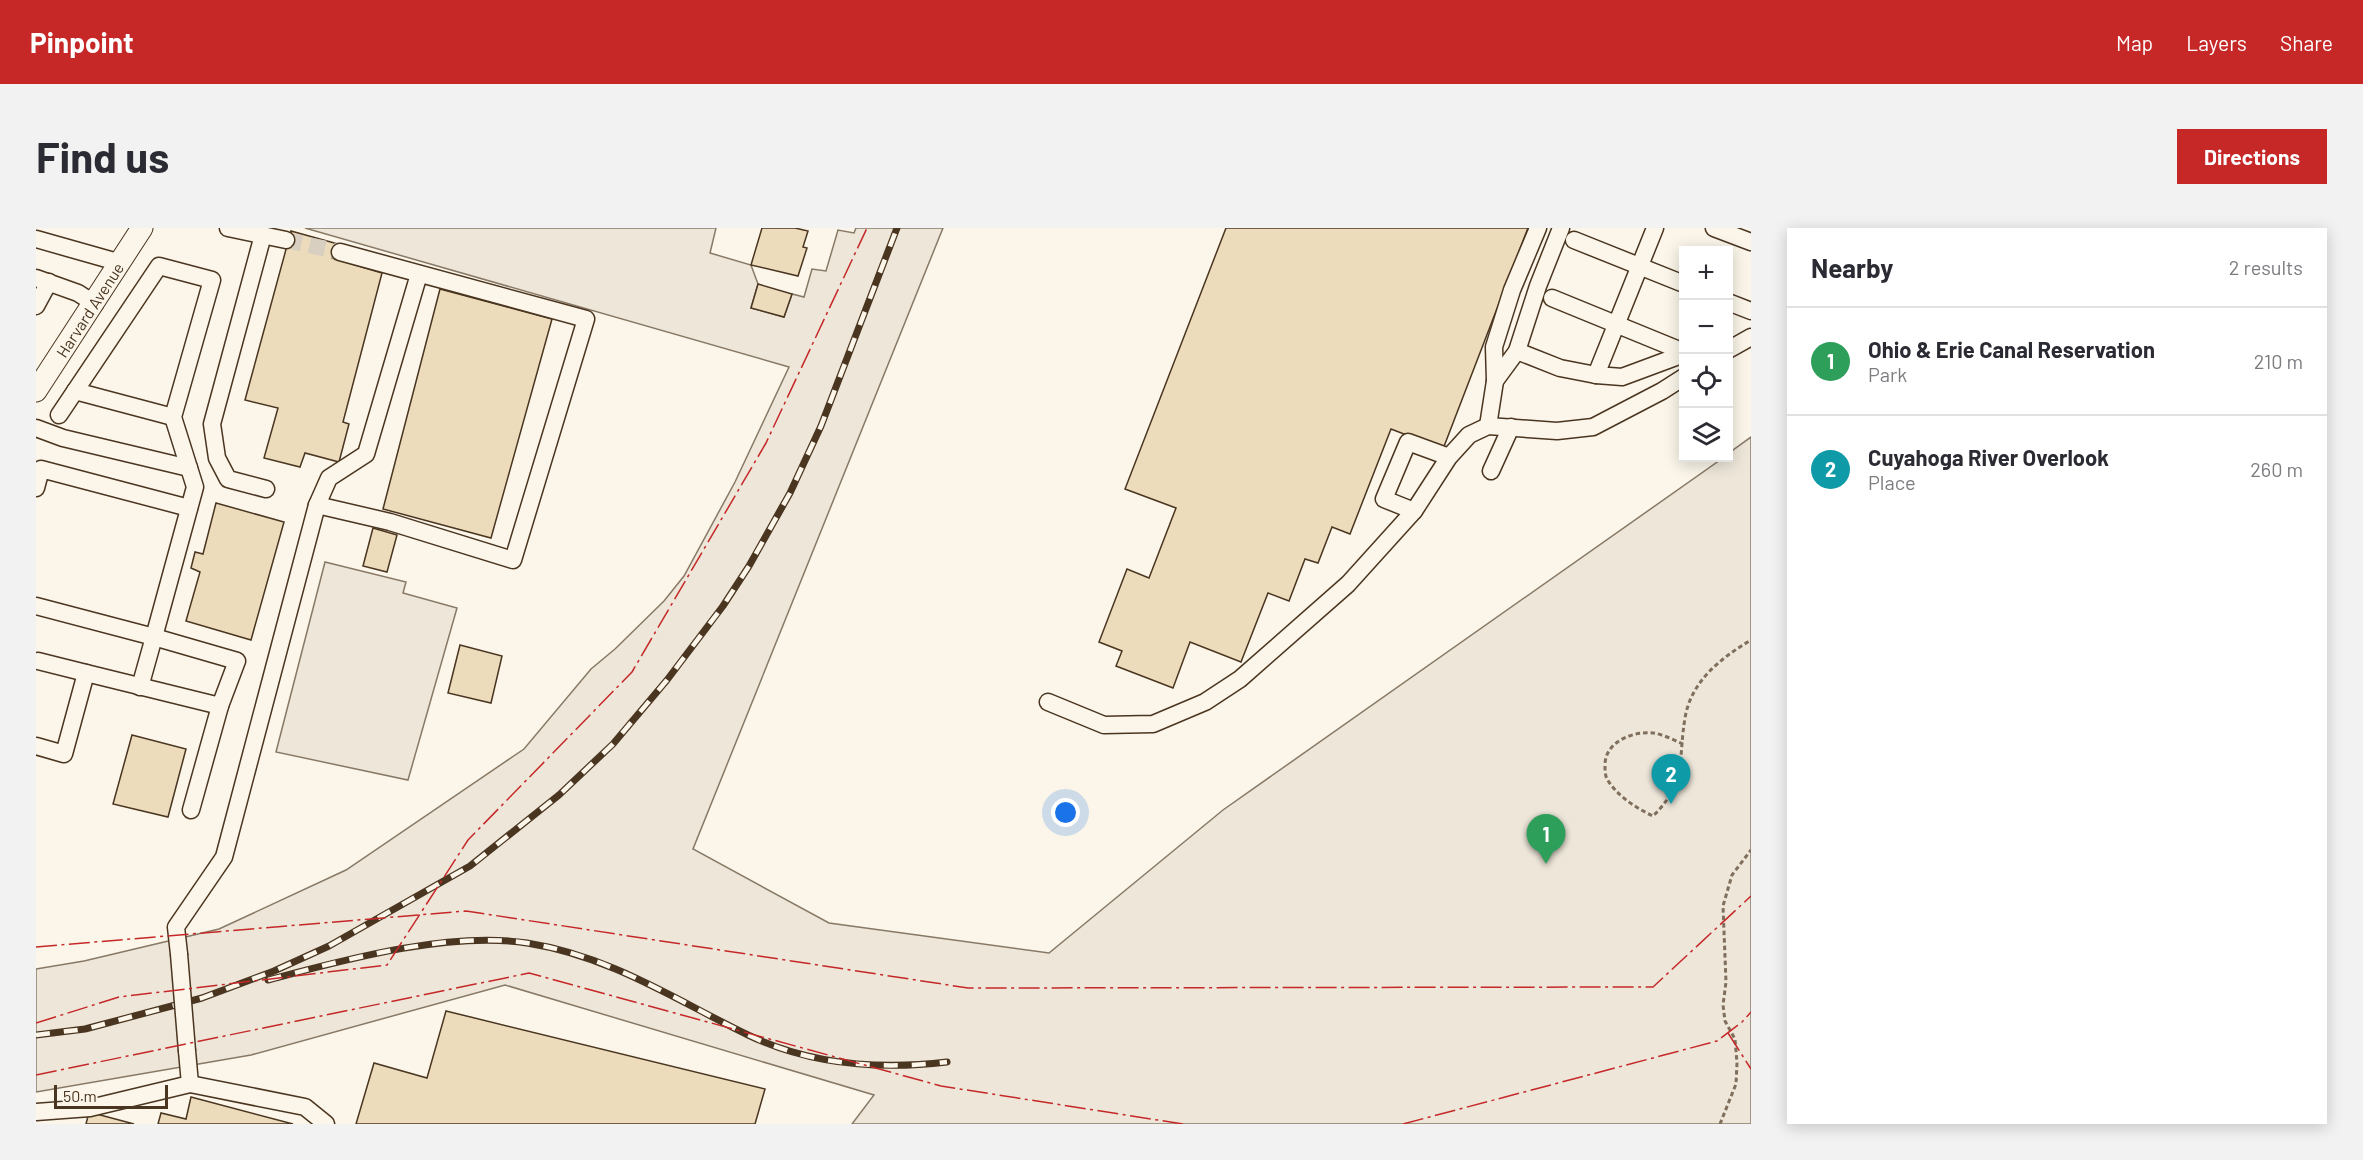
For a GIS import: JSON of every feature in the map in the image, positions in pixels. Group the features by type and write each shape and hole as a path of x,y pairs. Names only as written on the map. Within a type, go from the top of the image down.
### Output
{"main road":[{"name":"Harvard Avenue","path":"36,391 142,228"}],"street":[{"path":"228,228 286,240"},
{"path":"1488,426 1495,381 1494,347 1512,290 1538,228"},
{"path":"1495,381 1517,351 1538,286 1561,228"},
{"path":"1596,375 1655,228"},
{"path":"1714,228 1751,242"},
{"path":"263,235 213,424 217,458 228,479 266,489"},
{"path":"36,239 121,263"},
{"path":"1574,240 1679,282"},
{"path":"317,505 390,522 513,560 586,319 340,252"},
{"path":"59,415 159,266 212,280 173,417 195,487 140,687"},
{"path":"190,1084 176,927 224,857 317,505 329,478 366,454 419,274"},
{"path":"37,304 42,280 78,293 94,304"},
{"path":"1552,298 1679,351"},
{"path":"1733,304 1751,311"},
{"path":"1733,347 1751,337"},
{"path":"1517,351 1560,368 1622,377 1680,354"},
{"path":"1048,702 1104,725 1153,724 1205,702 1240,679 1348,584 1414,511 1449,457 1468,435 1488,426 1557,431 1593,427 1679,380"},
{"path":"75,391 173,417"},
{"path":"1491,471 1511,427"},
{"path":"36,429 63,438 189,468"},
{"path":"1414,511 1384,499 1408,442 1449,457"},
{"path":"36,488 41,469 189,508"},
{"path":"36,606 237,661 220,706 191,810"},
{"path":"37,664 86,673 220,706"},
{"path":"36,746 64,754 86,673"},
{"path":"36,1112 90,1108 190,1084 305,1107 326,1124"}],"path":[{"path":"1683,744 1654,733 1635,734 1613,744 1605,759 1605,777 1622,796 1638,809 1653,816 1668,802 1680,774 1683,744 1685,718 1697,687 1717,663 1751,640"},
{"path":"1720,1124 1736,1084 1737,1063 1735,1039 1725,1021 1723,906 1732,875 1751,850"}],"shaded area":[{"path":"305,228 716,228 710,253 751,265 758,284 751,308 784,317 792,294 804,297 812,269 826,271 838,230 854,233 856,228 943,228 693,849 829,923 1049,953 1223,810 1717,462 1733,462 1733,450 1751,437 1751,1124 852,1124 874,1095 505,985 251,1055 36,1092 36,969 84,961 219,929 346,870 524,749 591,669 664,601 684,576 735,482 789,367"},
{"path":"325,562 406,582 403,593 457,608 408,780 276,752"}],"building":[{"path":"762,228 795,228 808,231 803,247 807,248 798,276 751,265"},
{"path":"1226,228 1528,228 1443,449 1391,429 1350,534 1332,527 1318,563 1305,559 1289,601 1268,593 1241,662 1190,642 1173,688 1116,666 1122,651 1099,642 1127,569 1149,578 1176,508 1125,489"},
{"path":"291,231 338,244 332,258 382,273 343,422 349,424 339,462 305,453 300,467 264,458 278,408 245,400"},
{"path":"758,284 792,294 784,317 751,308"},
{"path":"440,289 552,319 491,538 383,509"},
{"path":"216,503 284,522 251,640 186,621 200,572 191,568 195,552 203,554"},
{"path":"373,528 397,535 387,572 363,566"},
{"path":"460,645 502,656 491,703 448,693"},
{"path":"132,735 186,749 168,817 113,804"},
{"path":"446,1011 765,1089 755,1124 356,1124 374,1063 427,1078"},
{"path":"191,1097 293,1124 158,1124 161,1113 186,1119"},
{"path":"89,1112 134,1124 86,1124"}],"tunnel":[{"path":"286,240 340,252"}],"railway":[{"path":"36,1035 85,1029 202,998 274,971 329,946 470,866 559,795 613,744 667,680 723,606 749,566 790,493 821,426 897,228"},
{"path":"268,980 363,956 430,944 496,940 527,943 557,949 614,968 748,1035 796,1053 821,1059 871,1065 947,1062"}],"power":[{"path":"36,1023 119,997 387,965 468,840 632,672 766,443 867,228"},
{"path":"36,947 466,911 968,988 1653,987 1751,896"},
{"path":"36,1075 529,973 941,1086 1183,1124"},
{"path":"1403,1124 1717,1041 1751,1012"},
{"path":"1728,1033 1751,1069"}],"place":[{"name":"Cuyahoga River Overlook","path":"1671,804"},
{"name":"Ohio & Erie Canal Reservation","path":"1546,864"}]}
